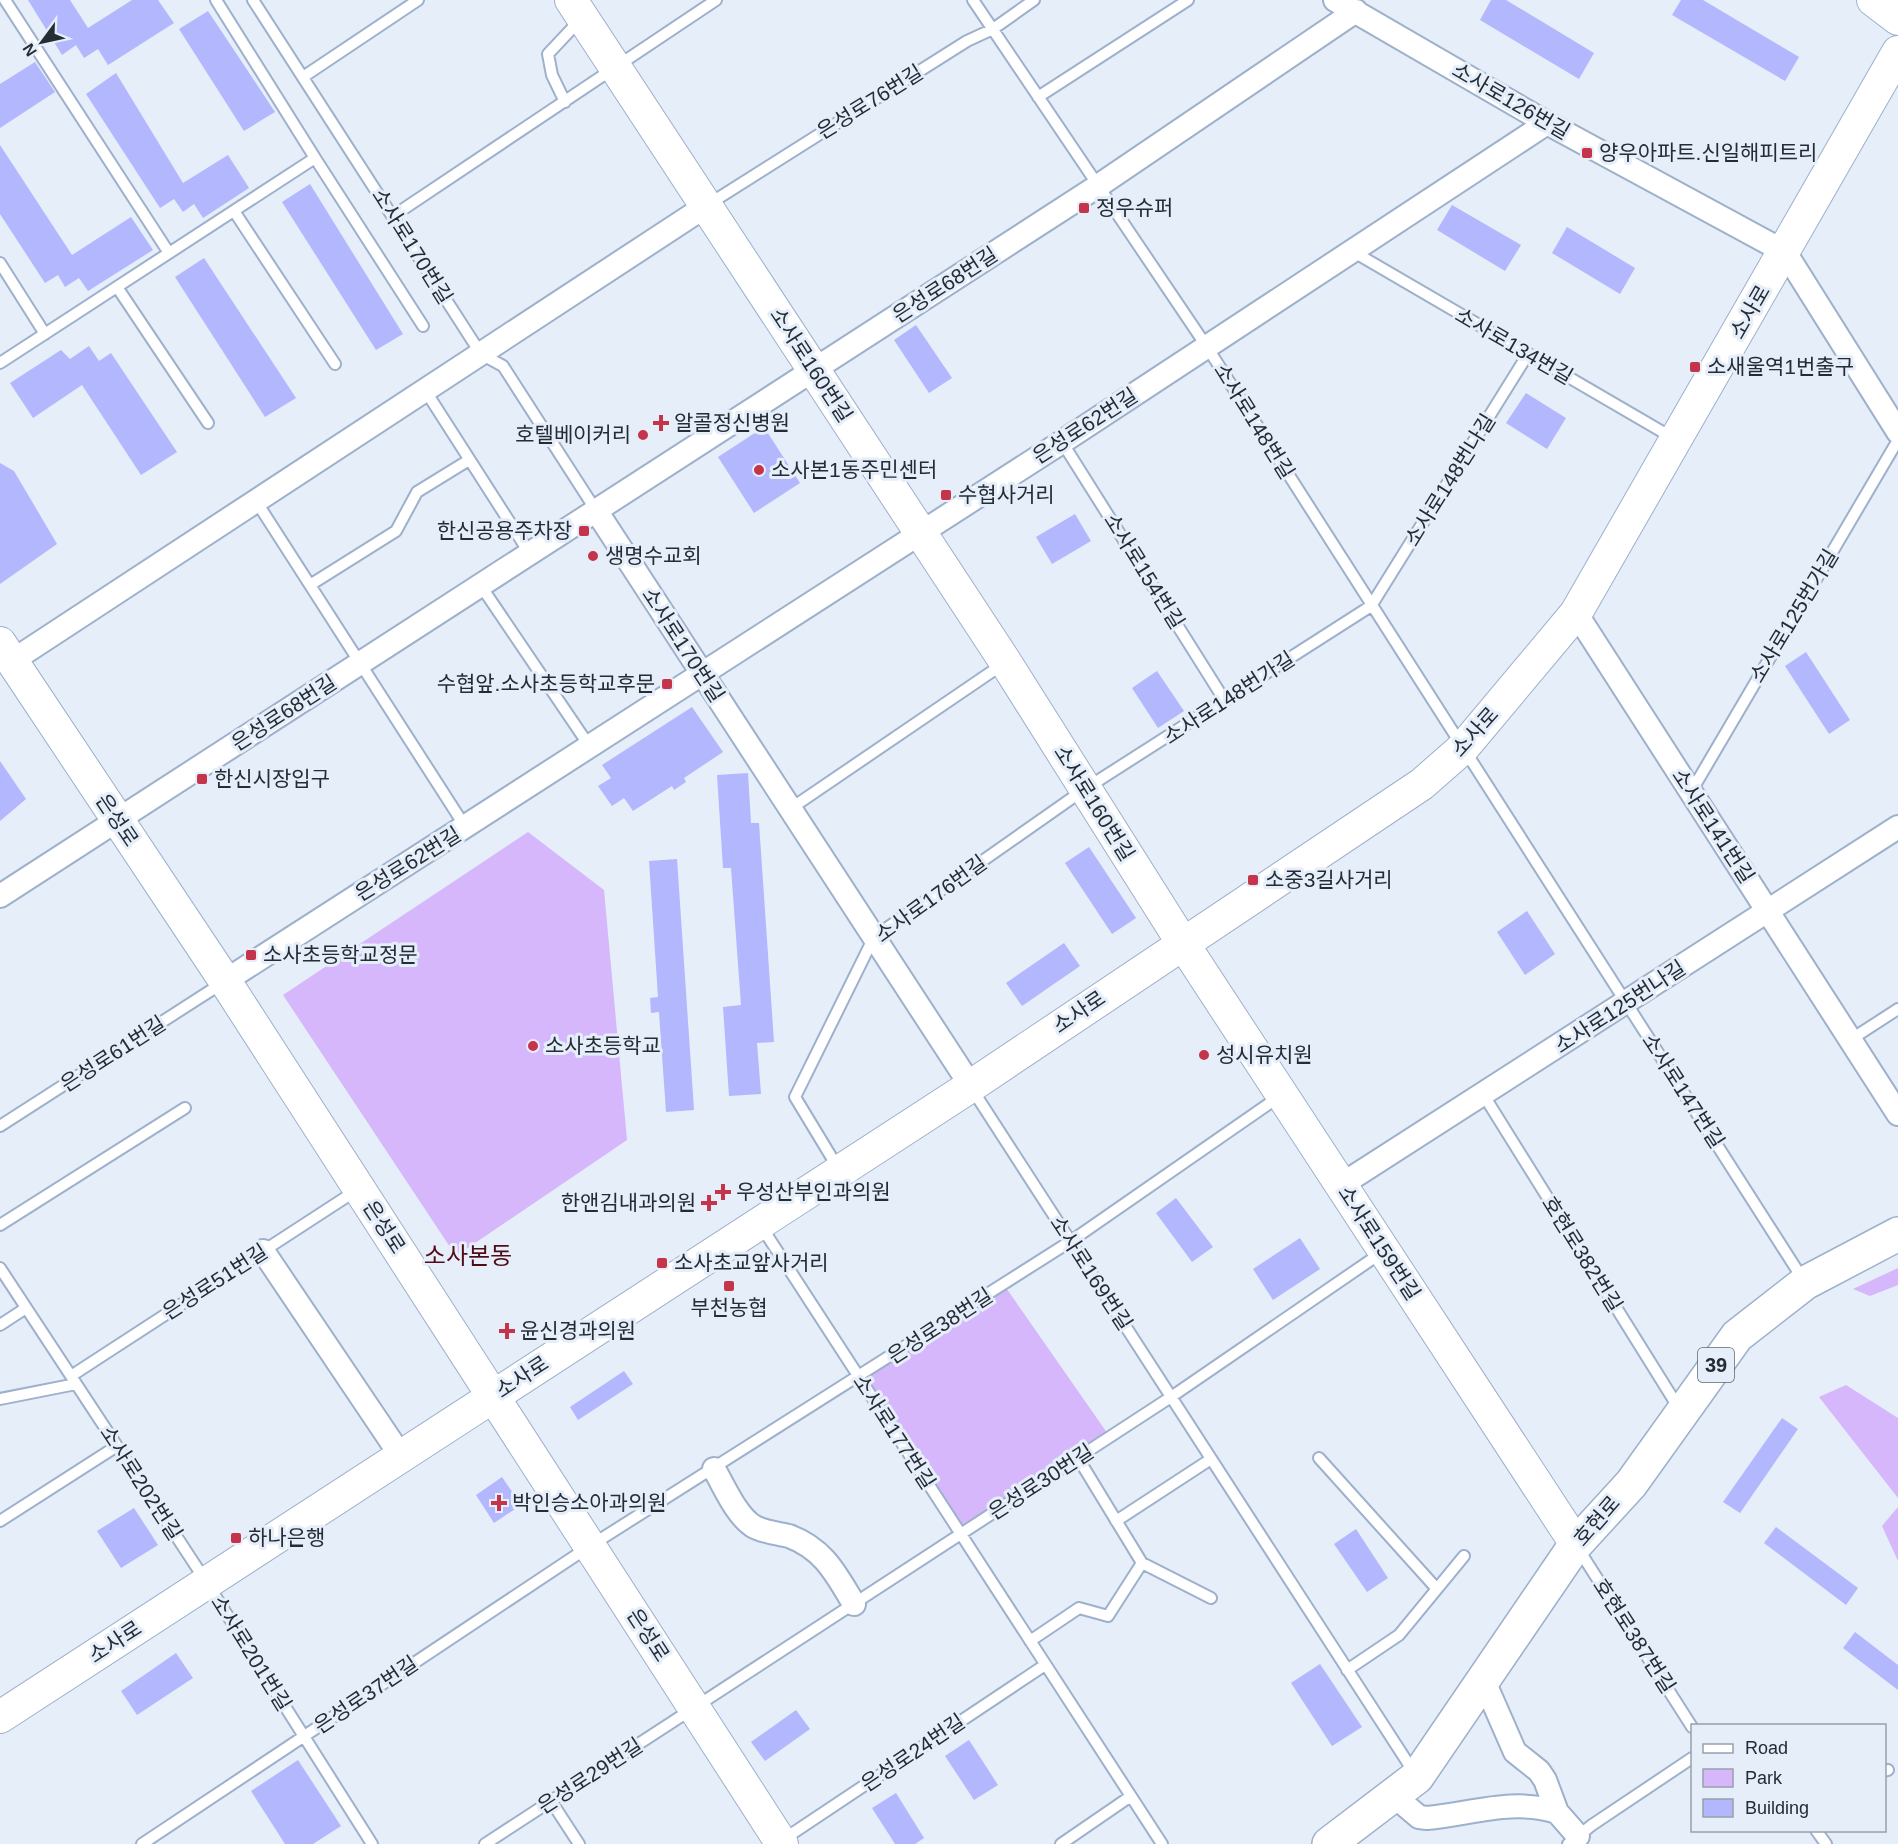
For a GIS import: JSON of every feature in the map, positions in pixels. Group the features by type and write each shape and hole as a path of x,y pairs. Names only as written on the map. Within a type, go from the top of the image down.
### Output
{"main road":[{"name":"호현로","path":"1333,1843 1405,1786 1483,1679 1576,1544 1631,1484 1737,1336 1805,1283 1898,1234"}],"street":[{"name":"소사로126번길","path":"1335,0 1359,6 1547,123 1785,252"},
{"path":"1873,0 1898,19"},
{"name":"은성로68번길","path":"0,896 1098,186 1359,6"},
{"name":"소사로160번길","path":"577,9 1006,663 1182,942"},
{"name":"소사로","path":"0,1717 970,1086 1182,942 1422,784 1463,748 1576,613 1898,52"},
{"name":"은성로62번길","path":"225,981 466,828 1062,442 1547,123"},
{"path":"6,652 256,501 706,206"},
{"path":"1785,252 1898,432"},
{"name":"소사로170번길","path":"597,512 970,1086"},
{"name":"소사로141번길","path":"1576,613 1850,1040 1896,1107"},
{"name":"은성로","path":"6,652 360,1188 781,1843"},
{"name":"소사로125번나길","path":"1341,1185 1898,827"},
{"name":"소사로159번길","path":"1182,942 1576,1544"},
{"path":"263,1251 401,1456"},
{"path":"714,1468 746,1520 754,1526 791,1537 821,1554 854,1604"},
{"path":"1483,1679 1515,1752 1545,1780 1557,1812 1573,1840"},
{"path":"1405,1786 1419,1817 1427,1818 1509,1805 1527,1805 1557,1812"}],"lane":[{"path":"4,0 169,253"},
{"path":"216,0 423,326"},
{"name":"소사로170번길","path":"254,0 481,354 503,366 597,512"},
{"path":"303,77 418,0"},
{"path":"393,216 716,0"},
{"name":"소사로148번길","path":"973,0 1207,347 1463,748"},
{"name":"은성로76번길","path":"706,206 968,41 993,29 1034,0"},
{"path":"1038,97 1188,0"},
{"path":"565,102 552,75 548,54 577,9"},
{"path":"0,363 315,158"},
{"path":"234,211 335,363"},
{"name":"소사로134번길","path":"1352,251 1676,440"},
{"path":"0,263 45,334"},
{"path":"117,287 208,423"},
{"name":"소사로148번나길","path":"1371,606 1528,354"},
{"path":"425,390 531,554"},
{"name":"소사로125번가길","path":"1691,792 1898,440"},
{"name":"소사로154번길","path":"1062,442 1225,701"},
{"path":"310,585 396,531 417,492 469,460"},
{"name":"은성로68번길","path":"256,501 466,828"},
{"path":"481,586 591,747"},
{"name":"소사로148번가길","path":"1086,789 1371,606"},
{"path":"790,809 1006,663"},
{"name":"소사로147번길","path":"1463,748 1805,1283"},
{"name":"소사로176번길","path":"840,1171 795,1097 874,937 1086,789"},
{"name":"은성로61번길","path":"0,1126 225,981"},
{"path":"1850,1040 1898,1009"},
{"name":"소사로169번길","path":"970,1086 1347,1670 1405,1786"},
{"name":"호현로382번길","path":"1483,1094 1682,1413"},
{"name":"은성로38번길","path":"590,1546 1071,1242 1282,1095"},
{"path":"0,1225 185,1108"},
{"name":"은성로51번길","path":"73,1380 360,1188"},
{"name":"소사로177번길","path":"759,1224 1162,1844"},
{"name":"은성로30번길","path":"695,1709 1171,1397 1384,1251"},
{"name":"소사로202번길","path":"0,1268 207,1583"},
{"path":"0,1325 26,1308"},
{"path":"0,1399 73,1380"},
{"path":"0,1521 117,1446"},
{"path":"1078,1458 1142,1563 1212,1598"},
{"path":"1319,1458 1437,1589"},
{"path":"1116,1521 1211,1459"},
{"name":"호현로387번길","path":"1576,1544 1691,1725"},
{"name":"은성로37번길","path":"142,1844 590,1546"},
{"path":"1347,1670 1399,1635 1464,1556"},
{"path":"1030,1641 1079,1608 1108,1616 1142,1563"},
{"name":"소사로201번길","path":"207,1583 372,1844"},
{"name":"은성로24번길","path":"781,1843 1045,1665"},
{"name":"은성로29번길","path":"485,1844 695,1709"},
{"path":"1573,1840 1691,1759"},
{"path":"1061,1844 1131,1796"},
{"path":"551,1801 579,1844"}],"green space":[{"path":"528,832 604,890 627,1140 456,1256 283,995"},
{"path":"1898,1268 1898,1285 1870,1296 1853,1289"},
{"path":"1004,1285 1110,1437 961,1535 859,1378"},
{"path":"1846,1385 1898,1418 1898,1498 1819,1397"},
{"path":"1898,1507 1898,1561 1882,1526"}],"building":[{"path":"28,0 70,0 88,28 132,0 158,0 174,23 108,65 98,49 84,58 76,45 62,55"},
{"path":"1491,0 1506,0 1594,53 1579,79 1480,20"},
{"path":"1681,0 1703,0 1799,57 1785,81 1672,15"},
{"path":"208,11 275,112 244,131 179,29"},
{"path":"35,62 55,92 0,128 0,84"},
{"path":"116,73 183,183 228,155 249,188 203,218 194,204 183,212 174,199 160,208 86,94"},
{"path":"0,145 72,255 131,217 153,250 88,291 79,278 65,287 58,275 45,283 0,214"},
{"path":"310,184 403,334 376,350 282,202"},
{"path":"1452,205 1521,245 1505,271 1437,230"},
{"path":"1567,227 1635,268 1620,294 1552,253"},
{"path":"204,258 296,398 265,417 175,277"},
{"path":"916,325 952,378 929,393 894,340"},
{"path":"89,346 99,361 111,353 177,452 141,475 82,385 33,418 10,383 61,350 70,359"},
{"path":"1526,393 1566,418 1547,449 1506,423"},
{"name":"소사본1동주민센터","path":"764,427 800,483 754,513 718,457"},
{"path":"0,463 14,471 57,544 0,584"},
{"path":"1075,514 1091,541 1052,564 1036,537"},
{"path":"1806,652 1850,720 1829,734 1785,666"},
{"path":"1157,671 1184,711 1158,728 1132,688"},
{"path":"692,707 723,752 684,778 686,782 674,790 672,786 633,811 624,798 612,806 598,786 611,778 602,765"},
{"path":"0,761 26,799 0,821"},
{"path":"748,773 751,823 759,823 774,1042 757,1043 761,1094 729,1096 723,1007 741,1005 731,868 723,868 717,775"},
{"path":"1089,847 1136,918 1112,934 1065,863"},
{"path":"677,859 694,1110 666,1112 659,1012 651,1013 650,998 658,997 649,861"},
{"path":"1527,911 1555,954 1525,975 1497,932"},
{"path":"1064,943 1080,966 1022,1006 1006,983"},
{"path":"1176,1198 1213,1247 1192,1262 1156,1213"},
{"path":"1300,1238 1320,1269 1273,1300 1253,1269"},
{"path":"624,1371 633,1384 578,1420 570,1407"},
{"path":"1782,1418 1798,1429 1740,1513 1723,1502"},
{"path":"502,1477 521,1505 494,1523 476,1495"},
{"path":"134,1508 158,1545 121,1568 97,1531"},
{"path":"1776,1527 1858,1588 1846,1605 1764,1543"},
{"path":"1356,1529 1388,1578 1367,1592 1334,1544"},
{"path":"1855,1632 1898,1665 1898,1690 1843,1648"},
{"path":"176,1653 193,1678 137,1715 121,1691"},
{"path":"1320,1664 1362,1727 1332,1746 1291,1683"},
{"path":"796,1710 810,1729 765,1761 751,1742"},
{"path":"969,1740 998,1785 974,1800 945,1756"},
{"path":"298,1760 341,1826 313,1844 285,1844 251,1791"},
{"path":"896,1793 924,1838 915,1844 895,1844 872,1808"}],"place":[{"name":"양우아파트.신일해피트리","path":"1587,153"},
{"name":"정우슈퍼","path":"1084,208"},
{"name":"소새울역1번출구","path":"1695,367"},
{"name":"알콜정신병원","path":"661,423"},
{"name":"호텔베이커리","path":"643,435"},
{"name":"소사본1동주민센터","path":"759,470"},
{"name":"수협사거리","path":"946,495"},
{"name":"한신공용주차장","path":"584,531"},
{"name":"생명수교회","path":"593,556"},
{"name":"수협앞.소사초등학교후문","path":"667,684"},
{"name":"한신시장입구","path":"202,779"},
{"name":"소중3길사거리","path":"1253,880"},
{"name":"소사초등학교정문","path":"251,955"},
{"name":"소사초등학교","path":"533,1046"},
{"name":"성시유치원","path":"1204,1055"},
{"name":"우성산부인과의원","path":"723,1192"},
{"name":"한앤김내과의원","path":"709,1203"},
{"name":"소사초교앞사거리","path":"662,1263"},
{"name":"부천농협","path":"729,1286"},
{"name":"윤신경과의원","path":"507,1331"},
{"name":"박인승소아과의원","path":"499,1503"},
{"name":"하나은행","path":"236,1538"}],"district":[{"name":"소사본동","path":"468,1256"}]}
